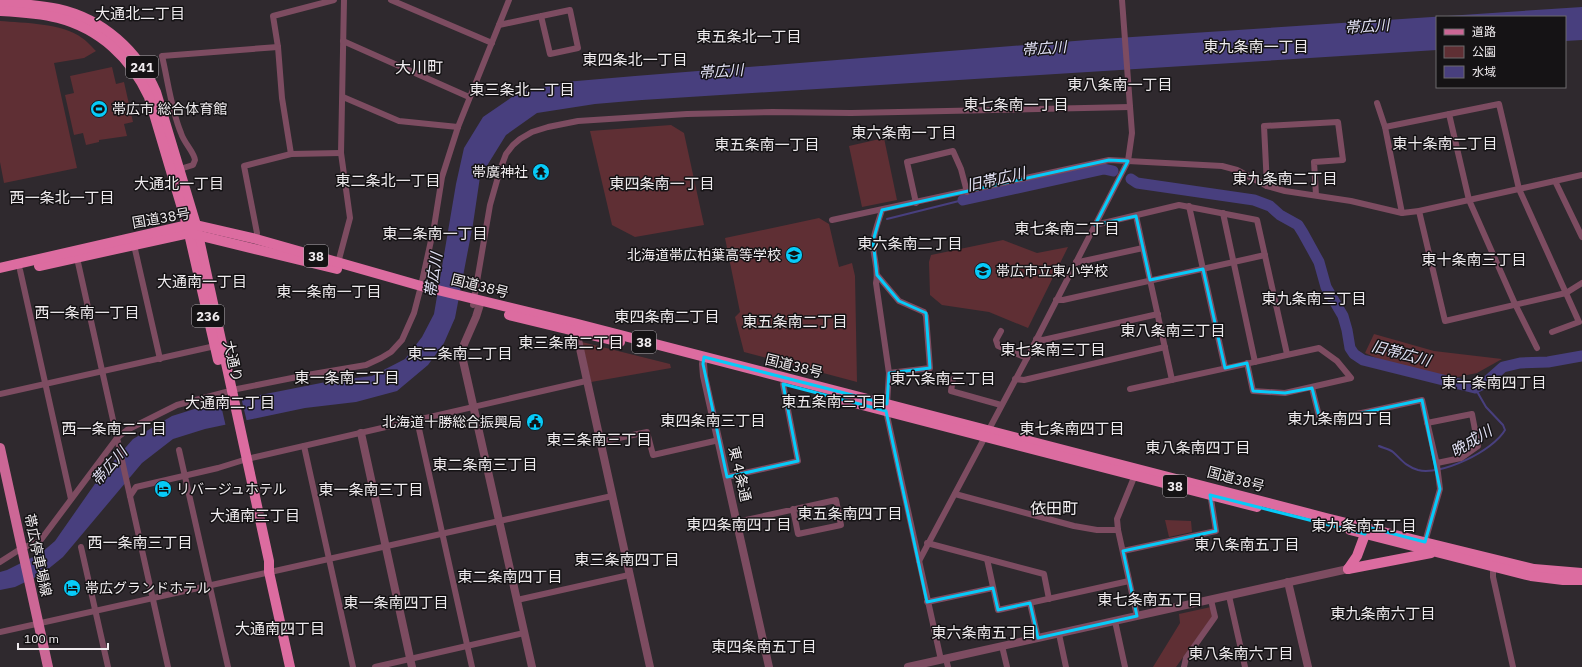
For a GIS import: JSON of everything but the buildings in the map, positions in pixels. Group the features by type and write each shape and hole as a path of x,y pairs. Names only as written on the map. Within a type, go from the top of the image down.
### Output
{"highway":[{"name":"241","path":"0,2 53,8 80,16 109,32 134,56 151,81 166,123 180,169 193,229"},
{"name":"241","path":"0,11 46,15 81,26 104,39 121,54 133,68 149,98 193,229"},
{"name":"国道38号","path":"0,268 193,229 256,239 424,289"},
{"name":"国道38号","path":"0,275 134,245 193,229 1366,531 1434,552 1493,567 1532,576 1563,580 1582,580"},
{"name":"大通り","path":"193,229 215,346 229,395"},
{"name":"大通り","path":"193,229 244,460 263,562 269,572 290,667"},
{"name":"国道38号","path":"703,360 784,384 886,408"},
{"name":"国道38号","path":"986,433 1135,476 1212,495 1366,531 1425,542 1534,569 1582,573"},
{"path":"1348,569 1357,556 1366,531"},
{"path":"1348,569 1434,552"}],"main road":[{"name":"帯広停車場線","path":"0,452 48,667"}],"street":[{"path":"292,154 282,98 278,47 272,16 334,0"},
{"path":"338,263 350,218 341,153 344,0"},
{"path":"391,0 492,43"},
{"path":"0,562 23,552 40,541 117,438 139,424 177,405 229,395 307,375 366,365 391,352 402,340 424,289 442,177 469,97 509,0"},
{"path":"919,561 927,543 955,494 1027,358 1128,161 1132,133 1122,0"},
{"path":"499,26 541,16 570,10 578,48 550,54 541,16"},
{"path":"343,41 469,97"},
{"path":"180,169 193,165 195,156 187,146 181,133 162,56 278,47"},
{"path":"343,97 399,121 458,127"},
{"path":"1377,103 1385,127 1402,213"},
{"path":"1385,127 1499,104 1519,189 1579,322 1552,332"},
{"path":"532,667 473,407 462,349 476,317 490,205 506,154 513,145 532,132 578,121 687,114 780,112 851,113 1130,105"},
{"path":"1449,114 1469,200 1515,304 1537,348"},
{"path":"1267,186 1264,126 1338,122 1343,160 1314,162 1316,195"},
{"path":"916,203 907,162 953,151 961,169 967,192"},
{"path":"256,239 258,233 244,166 292,154 341,153"},
{"path":"832,220 967,192 1109,160 1222,166 1237,170 1267,186 1285,192 1316,195 1402,213 1419,211 1582,175"},
{"path":"1555,181 1582,237"},
{"path":"1095,225 1179,205 1257,220 1287,354"},
{"path":"1189,206 1225,368"},
{"path":"882,210 873,241 877,275 876,283 889,373 886,408 927,602 945,662"},
{"path":"1419,211 1444,321 1566,293 1582,283"},
{"path":"1223,213 1255,362"},
{"path":"1136,216 1172,380"},
{"path":"134,245 160,359"},
{"path":"1076,262 1142,248"},
{"path":"1056,300 1063,300 1265,255"},
{"path":"77,258 168,667"},
{"path":"20,270 71,499"},
{"path":"877,275 899,301 924,312 926,316 930,368 889,373"},
{"path":"1036,339 1043,340 1158,314"},
{"path":"575,327 650,667"},
{"path":"1002,331 996,340 998,346 1027,358"},
{"path":"0,394 215,346"},
{"path":"1015,379 1024,380 1165,347"},
{"path":"1130,389 1319,348 1337,361 1351,378 1285,393 1253,391 1247,364"},
{"name":"東４条通","path":"703,360 769,667"},
{"path":"953,379 951,391 1001,405"},
{"path":"130,496 136,488 244,460 586,381"},
{"path":"727,477 798,461 784,384"},
{"path":"1312,388 1320,416 1329,420 1422,400 1437,464 1440,489 1425,542"},
{"path":"1427,423 1472,414 1478,446 1461,458 1437,464"},
{"path":"417,420 472,667"},
{"path":"600,442 647,432 653,455 719,440"},
{"path":"361,433 411,663"},
{"path":"304,446 353,667"},
{"path":"179,450 228,667"},
{"path":"1135,476 1117,519 1118,530 1137,616"},
{"path":"955,494 1074,526 1098,530 1118,530"},
{"path":"1123,551 1216,530 1211,500 1212,495"},
{"path":"0,632 612,496"},
{"path":"737,522 793,509 836,500 841,525 798,534 793,509"},
{"path":"927,543 1044,574 1049,599"},
{"path":"80,547 96,610 108,667"},
{"path":"986,559 998,610 1129,581"},
{"path":"1493,567 1493,577 1514,667"},
{"path":"908,667 945,662 1002,646 1348,569"},
{"path":"517,600 629,575"},
{"path":"1288,582 1308,667"},
{"path":"927,602 993,588"},
{"path":"1229,596 1245,667"},
{"path":"1183,667 1186,658 1215,617 1211,600"},
{"path":"1030,603 1038,638"},
{"path":"1115,621 1125,667"},
{"path":"375,667 411,663 467,646 524,633"},
{"path":"1059,634 1066,667"},
{"path":"1002,646 1007,667"}],"highlighted area":[{"path":"1109,160 1128,161 1095,225 1136,216 1150,280 1203,269 1225,368 1247,363 1253,391 1285,393 1312,388 1319,416 1329,420 1422,400 1440,489 1425,542 1367,527 1365,534 1210,495 1216,531 1123,551 1137,616 1038,638 1030,603 998,610 993,588 927,602 886,411 783,384 798,461 727,477 703,364 704,357 887,404 889,373 930,368 926,313 899,301 877,275 873,241 882,210"}],"green space":[{"path":"0,21 31,23 64,29 84,39 96,51 84,58 54,63 77,168 4,183 0,162"},
{"name":"帯広市 総合体育館","path":"112,67 116,84 124,82 133,122 124,124 127,136 99,140 99,142 86,145 83,133 74,135 65,95 74,93 70,76"},
{"path":"671,125 684,133 704,225 635,237 612,225 590,131"},
{"path":"884,138 897,200 862,207 849,146"},
{"path":"819,218 829,224 839,267 852,263 855,276 857,382 744,352 735,317 740,312 725,238"},
{"path":"1003,240 1037,253 1068,247 1028,328 989,312 942,305 930,295 929,262 931,255"},
{"path":"1374,334 1434,351 1502,359 1477,373 1453,378 1383,361 1365,353"},
{"path":"582,342 670,364 671,368 591,382"},
{"path":"1165,520 1191,521 1192,532 1169,537"},
{"path":"1211,607 1212,617 1176,667 1153,667 1180,623 1179,614"}],"water":[{"path":"1582,7 1582,40 1566,41 1566,16 1447,16"},
{"name":"帯広川","path":"1436,17 1436,50 642,100 595,104 537,113 506,135 480,177 473,224 455,318 444,343 428,365 397,391 356,402 305,408 205,429 173,439 142,463 63,557 42,574 15,587 0,590 0,572 41,553 55,541 99,478 133,439 172,416 204,406 331,381 372,376 405,359 422,337 434,314 456,184 464,148 483,117 518,93 565,82 1087,40"}],"pier":[{"path":"241,397 247,422 226,427 220,401"}],"waterway":[{"name":"旧帯広川","path":"963,200 1104,169 1113,171"},
{"name":"旧帯広川","path":"1131,179 1137,183 1254,200 1270,206 1280,215 1298,225 1319,262 1326,287 1343,316 1350,348 1354,354 1363,360 1475,388 1485,383 1503,367 1520,363 1548,362 1582,356"},
{"name":"旧帯広川","path":"887,219 963,200"},
{"name":"晩成川","path":"1379,446 1393,452 1410,467 1428,471 1452,466 1466,460 1490,446 1505,430 1503,425 1486,407 1475,388"}],"place":[{"name":"帯広市 総合体育館","path":"99,109"},
{"name":"帯廣神社","path":"541,172"},
{"name":"北海道帯広柏葉高等学校","path":"794,255"},
{"name":"帯広市立東小学校","path":"983,271"},
{"name":"北海道十勝総合振興局","path":"535,422"},
{"name":"リバージュホテル","path":"163,489"},
{"name":"帯広グランドホテル","path":"72,588"}],"district":[{"name":"大通北二丁目","path":"140,13"},
{"name":"東五条北一丁目","path":"749,36"},
{"name":"東九条南一丁目","path":"1256,46"},
{"name":"東四条北一丁目","path":"635,59"},
{"name":"大川町","path":"419,67"},
{"name":"東八条南一丁目","path":"1120,84"},
{"name":"東三条北一丁目","path":"522,89"},
{"name":"東七条南一丁目","path":"1016,104"},
{"name":"東六条南一丁目","path":"904,132"},
{"name":"東十条南二丁目","path":"1445,143"},
{"name":"東五条南一丁目","path":"767,144"},
{"name":"東九条南二丁目","path":"1285,178"},
{"name":"東二条北一丁目","path":"388,180"},
{"name":"大通北一丁目","path":"179,183"},
{"name":"東四条南一丁目","path":"662,183"},
{"name":"西一条北一丁目","path":"62,197"},
{"name":"東七条南二丁目","path":"1067,228"},
{"name":"東二条南一丁目","path":"435,233"},
{"name":"東六条南二丁目","path":"910,243"},
{"name":"東十条南三丁目","path":"1474,259"},
{"name":"大通南一丁目","path":"202,281"},
{"name":"東一条南一丁目","path":"329,291"},
{"name":"東九条南三丁目","path":"1314,298"},
{"name":"西一条南一丁目","path":"87,312"},
{"name":"東四条南二丁目","path":"667,316"},
{"name":"東五条南二丁目","path":"795,321"},
{"name":"東八条南三丁目","path":"1173,330"},
{"name":"東三条南二丁目","path":"571,342"},
{"name":"東七条南三丁目","path":"1053,349"},
{"name":"東二条南二丁目","path":"460,353"},
{"name":"東一条南二丁目","path":"347,377"},
{"name":"東六条南三丁目","path":"943,378"},
{"name":"東十条南四丁目","path":"1494,382"},
{"name":"東五条南三丁目","path":"834,401"},
{"name":"大通南二丁目","path":"230,402"},
{"name":"東九条南四丁目","path":"1340,418"},
{"name":"東四条南三丁目","path":"713,420"},
{"name":"西一条南二丁目","path":"114,428"},
{"name":"東七条南四丁目","path":"1072,428"},
{"name":"東三条南三丁目","path":"599,439"},
{"name":"東八条南四丁目","path":"1198,447"},
{"name":"東二条南三丁目","path":"485,464"},
{"name":"東一条南三丁目","path":"371,489"},
{"name":"依田町","path":"1054,508"},
{"name":"東五条南四丁目","path":"850,513"},
{"name":"大通南三丁目","path":"255,515"},
{"name":"東四条南四丁目","path":"739,524"},
{"name":"東九条南五丁目","path":"1364,525"},
{"name":"西一条南三丁目","path":"140,542"},
{"name":"東八条南五丁目","path":"1247,544"},
{"name":"東三条南四丁目","path":"627,559"},
{"name":"東二条南四丁目","path":"510,576"},
{"name":"東七条南五丁目","path":"1150,599"},
{"name":"東一条南四丁目","path":"396,602"},
{"name":"東九条南六丁目","path":"1383,613"},
{"name":"大通南四丁目","path":"280,628"},
{"name":"東六条南五丁目","path":"984,632"},
{"name":"東四条南五丁目","path":"764,646"},
{"name":"東八条南六丁目","path":"1241,653"}]}
